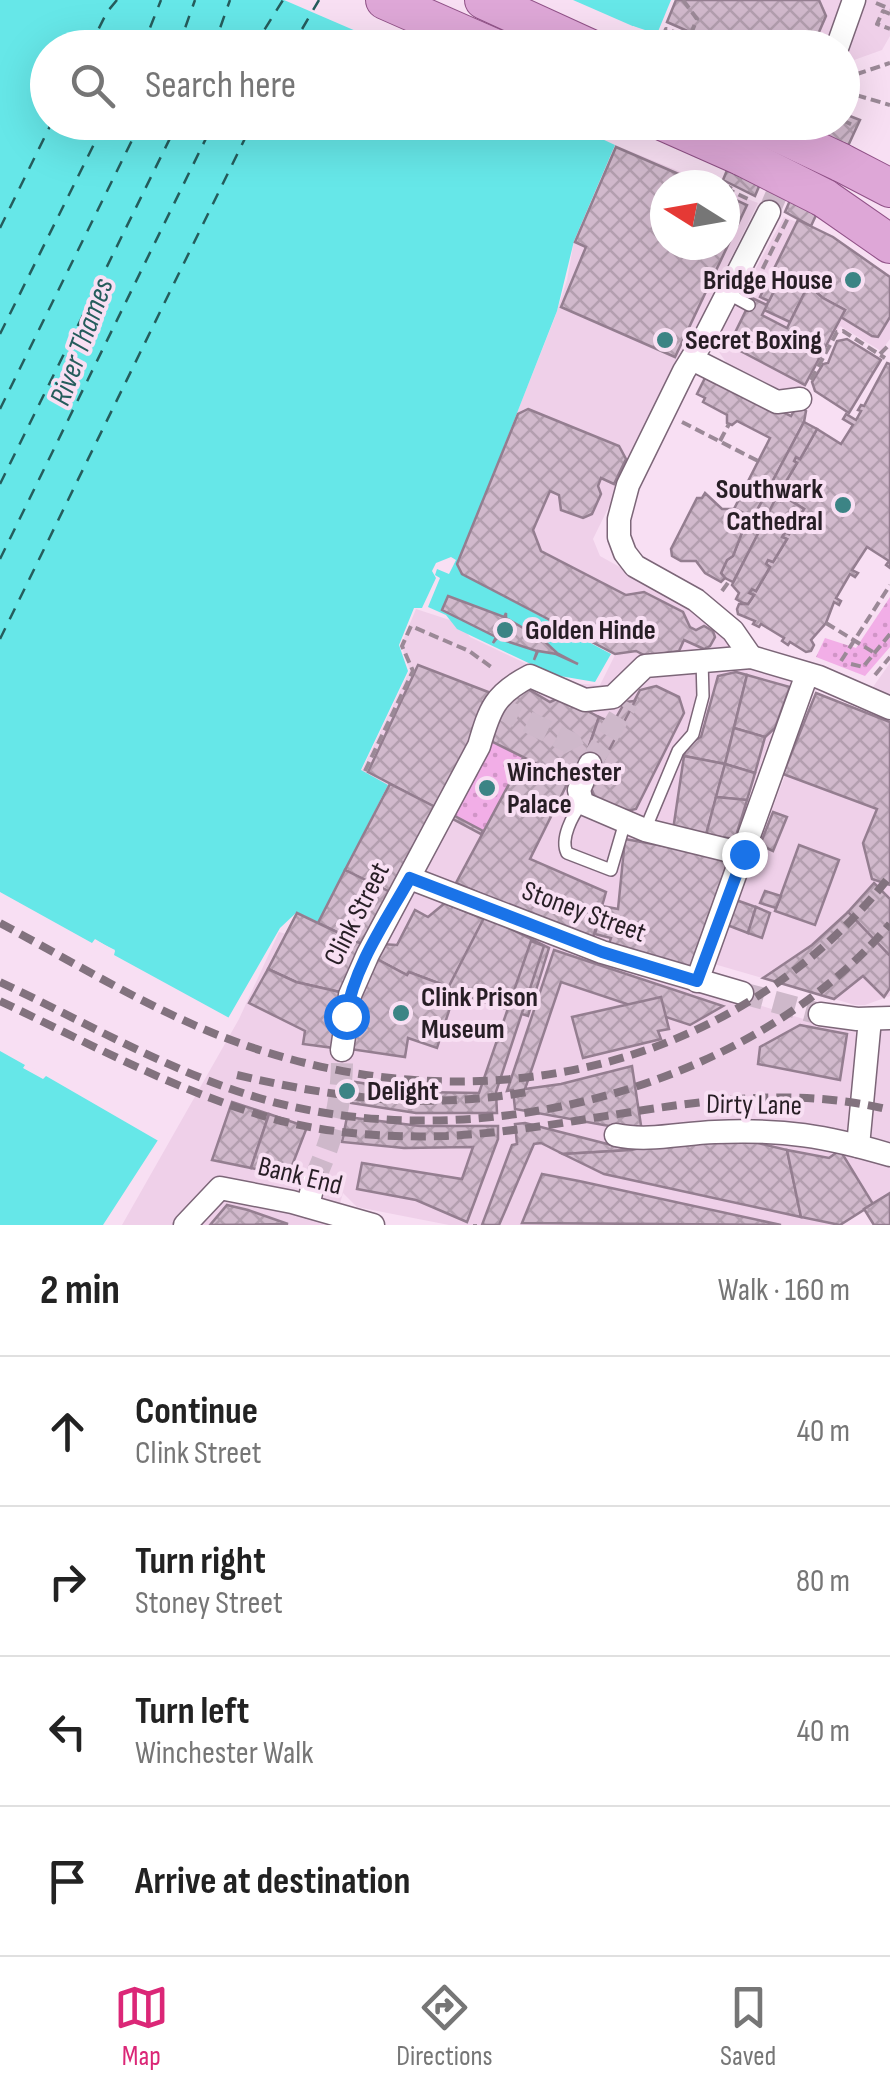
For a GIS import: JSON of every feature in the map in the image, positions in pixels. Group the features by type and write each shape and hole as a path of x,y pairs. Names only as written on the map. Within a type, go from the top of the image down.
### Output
{"main road":[{"path":"384,0 453,30"},
{"path":"484,0 550,30"},
{"path":"705,140 770,169 796,207 890,244"},
{"path":"793,140 890,191"},
{"path":"796,207 871,204 890,191"},
{"path":"890,191 886,211 890,222"}],"street":[{"path":"848,30 865,1"},
{"path":"752,657 733,632 696,600 636,566 625,553 619,537 622,503 727,294 796,207"},
{"path":"692,358 777,402 800,399"},
{"path":"503,696 530,676 585,700 612,696 645,666 752,657 887,701"},
{"path":"697,981 747,855 807,674"},
{"path":"628,702 630,678"},
{"name":"Clink Street","path":"342,1050 350,995 479,746 486,721 503,696"},
{"path":"587,765 579,790 582,803 635,826 747,855"},
{"name":"Stoney Street","path":"410,878 585,946 742,992"},
{"path":"820,1014 880,1018 858,1146"},
{"name":"Dirty Lane","path":"616,1135 635,1139 714,1132 796,1132 890,1155"},
{"path":"308,1206 314,1180"},
{"name":"Bank End","path":"185,1225 220,1188 308,1206 373,1225"}],"lane":[{"path":"727,294 748,305"},
{"path":"582,803 574,813 564,843 567,854 610,870 692,734 703,696 702,660"}],"path":[{"path":"683,0 696,19 692,30"},
{"path":"865,1 890,11"},
{"path":"890,11 883,11 878,24 890,29"},
{"path":"860,73 890,63"},
{"path":"860,97 890,104"},
{"path":"740,193 796,207 754,286 764,290"},
{"path":"800,399 837,332 843,331 882,356 890,344"},
{"path":"720,442 729,424"},
{"path":"690,426 758,461"},
{"path":"724,590 730,580"},
{"path":"890,585 843,658 863,667 890,634"},
{"path":"826,623 875,653"},
{"path":"365,771 413,671 402,646 411,626 469,651 503,696"}],"shaded area":[{"path":"676,0 890,0 890,36 882,50 860,58 860,30 683,30 666,23"},
{"path":"615,145 676,170 650,170 650,260 730,260 593,539 600,556 738,633 748,666 791,681 682,981 829,1027 890,1029 890,1225 873,1225 862,1207 834,1225 449,1225 357,1207 343,1193 334,1225 122,1225 239,1019 279,932 291,935 303,912 325,923 389,793 360,774 410,670 401,645 416,609 459,623 470,637 567,683 600,685 615,655 462,574 457,564 555,317 574,241"},
{"path":"740,196 758,203 740,240"},
{"path":"784,217 827,234 890,275 890,339 881,351 840,326 804,388 777,399 729,373 714,345"},
{"path":"890,597 890,647 865,676 816,657 825,638 856,648"},
{"path":"890,663 890,996 855,1005 714,964 816,693 858,708"},
{"path":"493,742 523,758 483,831 453,815"}],"water":[{"name":"River Thames","path":"0,0 671,0 659,30 633,26 631,30 30,30 30,140 604,140 615,145 574,241 557,311 457,566 462,574 611,654 595,682 554,675 457,629 446,615 428,607 440,578 435,575 437,569 449,574 456,560 451,557 436,563 432,571 436,578 422,608 414,608 399,645 408,671 361,770 388,785 318,922 297,912 280,928 158,1140 103,1225 0,1225","holes":["448,596 504,617 507,613 506,618 539,636 557,652 555,655 538,651 534,660 537,651 497,638 494,643 496,637 442,610","95,940 115,950 43,1078 24,1068"]}],"pier":[{"path":"284,0 573,0 642,30 354,30"},
{"path":"0,892 92,943 95,939 115,951 114,955 233,1020 162,1143 46,1076 43,1079 23,1068 25,1065 0,1051","holes":["97,946 108,953 41,1072 30,1066"]}],"building":[{"path":"676,0 819,0 826,16 820,30 685,30 667,22"},
{"path":"740,140 778,140 755,196 740,188 740,170 727,170"},
{"path":"816,140 851,140 811,226 785,212"},
{"path":"616,147 669,170 650,170 650,260 721,260 675,357 561,307 586,247 575,242"},
{"path":"740,202 747,205 740,220"},
{"name":"Bridge House","path":"798,220 833,237 890,277 890,317 878,337 841,317 845,310 817,293 820,282 812,278 790,322 764,310 775,289 766,285"},
{"path":"812,278 820,282 817,293 845,310 805,385 729,345 752,298 767,305 762,315 787,328"},
{"path":"766,285 775,289 769,301 760,297"},
{"path":"847,339 881,360 849,413 815,391 812,382 823,364 828,363 837,341"},
{"name":"Southwark Cathedral","path":"887,363 890,568 886,565 889,561 867,547 852,570 858,573 855,577 850,574 836,598 841,601 839,605 834,602 826,623 811,640 811,651 806,652 790,642 788,645 782,641 784,638 761,624 753,624 755,621 738,614 737,609 739,604 748,604 754,595 749,593 752,589 756,591 770,567 766,564 768,560 773,562 787,539 782,537 785,532 789,534 804,509 783,496 780,501 775,492 781,490 797,463 796,457 800,459 817,429 841,444 853,425 843,419 846,414 856,420 861,411 858,410 864,406"},
{"path":"705,378 713,382 715,378 791,416 801,407 806,411 804,422 753,518 734,509 770,438 737,421 727,423 727,415 703,402 705,398 697,394"},
{"path":"528,409 619,446 626,459 614,484 601,478 601,494 592,514 583,518 561,510 559,495 550,491 533,530 541,551 626,595 644,592 683,612 690,627 696,630 704,626 713,631 715,637 710,646 704,649 684,640 679,651 646,656 636,651 615,654 462,574 457,564 518,414"},
{"path":"804,422 817,429 800,459 796,457 797,463 781,490 775,492 779,494 733,582 721,573"},
{"path":"705,493 722,509 736,509 753,518 746,522 733,556 727,560 721,582 705,573 696,561 681,561 672,556 671,549 697,498"},
{"path":"783,496 804,509 789,534 785,532 782,537 787,539 773,562 768,560 766,564 770,567 756,591 752,589 749,593 754,595 748,604 743,603 736,599 739,593 732,585 776,498 780,501"},
{"name":"Golden Hinde","path":"448,596 504,617 506,613 506,618 542,639 547,630 543,640 578,664 538,651 534,660 537,651 497,638 493,643 496,637 442,610"},
{"path":"418,665 496,695 437,808 368,772"},
{"path":"736,672 747,675 725,764 684,756 686,745 701,737 718,676"},
{"path":"747,675 790,687 775,728 765,737 734,728"},
{"path":"521,685 550,702 561,697 599,717 584,761 580,768 576,766 569,780 493,742 488,729"},
{"path":"656,686 679,697 684,713 636,809 623,812 595,798 590,785 640,690"},
{"path":"816,693 890,722 890,885 872,879 863,843 877,809 783,774"},
{"path":"635,701 599,769 584,761 599,717 613,723 625,702"},
{"path":"734,728 765,737 755,773 725,764"},
{"path":"684,756 725,764 706,835 673,830"},
{"path":"523,758 569,780 530,859 606,892 592,941 456,883"},
{"path":"725,764 755,773 747,800 716,797"},
{"path":"390,784 437,808 392,893 345,870"},
{"path":"716,797 747,800 735,839 706,835"},
{"path":"773,812 787,817 773,851 760,845"},
{"path":"453,815 483,831 481,834 451,818"},
{"path":"625,839 728,862 689,972 608,946 611,938 595,934 602,906 618,909"},
{"path":"799,845 839,860 815,925 775,911"},
{"path":"345,870 392,893 364,945 318,923"},
{"path":"874,883 890,899 890,956 848,912"},
{"path":"765,891 781,896 776,908 760,903"},
{"path":"736,900 756,907 748,933 727,925"},
{"path":"445,903 484,919 449,987 409,972 407,975 371,956 381,944 397,945 415,910 428,917"},
{"path":"756,907 770,913 762,938 748,933"},
{"path":"848,912 890,956 890,988 884,997 863,976 834,999 763,978 812,945"},
{"path":"297,913 364,945 344,993 296,982 268,969"},
{"path":"485,916 549,948 528,1016 447,990"},
{"path":"531,941 544,946 496,1092 497,1113 416,1113 351,1103 355,1082 421,1092 479,1093"},
{"path":"554,950 723,1006 690,1025 561,982 525,1089 632,1066 642,1132 515,1109 513,1090 507,1091"},
{"name":"Clink Prison Museum","path":"373,957 407,975 409,972 455,992 437,1048 408,1038 405,1057 350,1049 357,1000"},
{"path":"268,969 296,982 344,993 334,1048 303,1044 305,1031 249,1003"},
{"path":"661,997 669,1029 658,1031 661,1039 583,1058 572,1017"},
{"path":"800,1025 847,1034 840,1080 758,1064 760,1047"},
{"path":"232,1102 269,1114 251,1168 212,1160"},
{"path":"269,1114 307,1127 288,1176 251,1168"},
{"path":"347,1117 420,1126 498,1126 498,1139 467,1222 416,1200 357,1189 362,1163 462,1179 473,1147 404,1148 342,1142"},
{"path":"525,1123 631,1150 563,1154 541,1143 534,1144 499,1225 482,1225 512,1145 517,1144 515,1124"},
{"path":"750,1141 787,1150 801,1217 604,1174 563,1154 631,1150 658,1144"},
{"path":"787,1150 829,1158 840,1150 873,1204 840,1225 801,1217"},
{"path":"542,1174 579,1181 781,1225 522,1223"},
{"path":"890,1193 890,1225 874,1225 864,1209"},
{"path":"227,1205 248,1210 288,1224 210,1225"}],"ferry route":[{"path":"98,30 117,0"},
{"path":"149,30 161,0"},
{"path":"184,30 195,0"},
{"path":"219,30 230,0"},
{"path":"264,30 283,0"},
{"path":"302,30 319,0"},
{"path":"0,228 43,140"},
{"path":"0,334 96,140"},
{"path":"0,409 132,140"},
{"path":"0,484 169,140"},
{"path":"0,559 205,140"},
{"path":"0,639 244,140"}],"tunnel":[{"path":"769,212 799,140"},
{"path":"590,764 628,702"},
{"path":"498,707 571,743 582,764"},
{"path":"742,993 820,1014"},
{"path":"314,1180 336,1117 342,1050"}],"railway":[{"path":"0,923 138,998 223,1037 313,1065 405,1079 496,1080 585,1068 671,1041 751,1000 825,945 890,876"},
{"path":"0,982 154,1057 249,1095 331,1114 418,1121 506,1115 594,1099 679,1071 758,1032 829,983 890,924"},
{"path":"0,1001 192,1091 280,1120 350,1133 446,1136 668,1106 779,1097 834,1100 890,1110"},
{"path":"237,1075 381,1099 453,1100 527,1092"}],"place":[{"name":"Bridge House","path":"853,280"},
{"name":"Secret Boxing","path":"665,340"},
{"name":"Southwark Cathedral","path":"843,505"},
{"name":"Golden Hinde","path":"505,630"},
{"name":"Winchester Palace","path":"487,788"},
{"name":"Clink Prison Museum","path":"401,1013"},
{"name":"Delight","path":"347,1091"}],"route":[{"path":"346,1016 350,995 368,954 410,878 602,952 697,981 744,854"}]}
